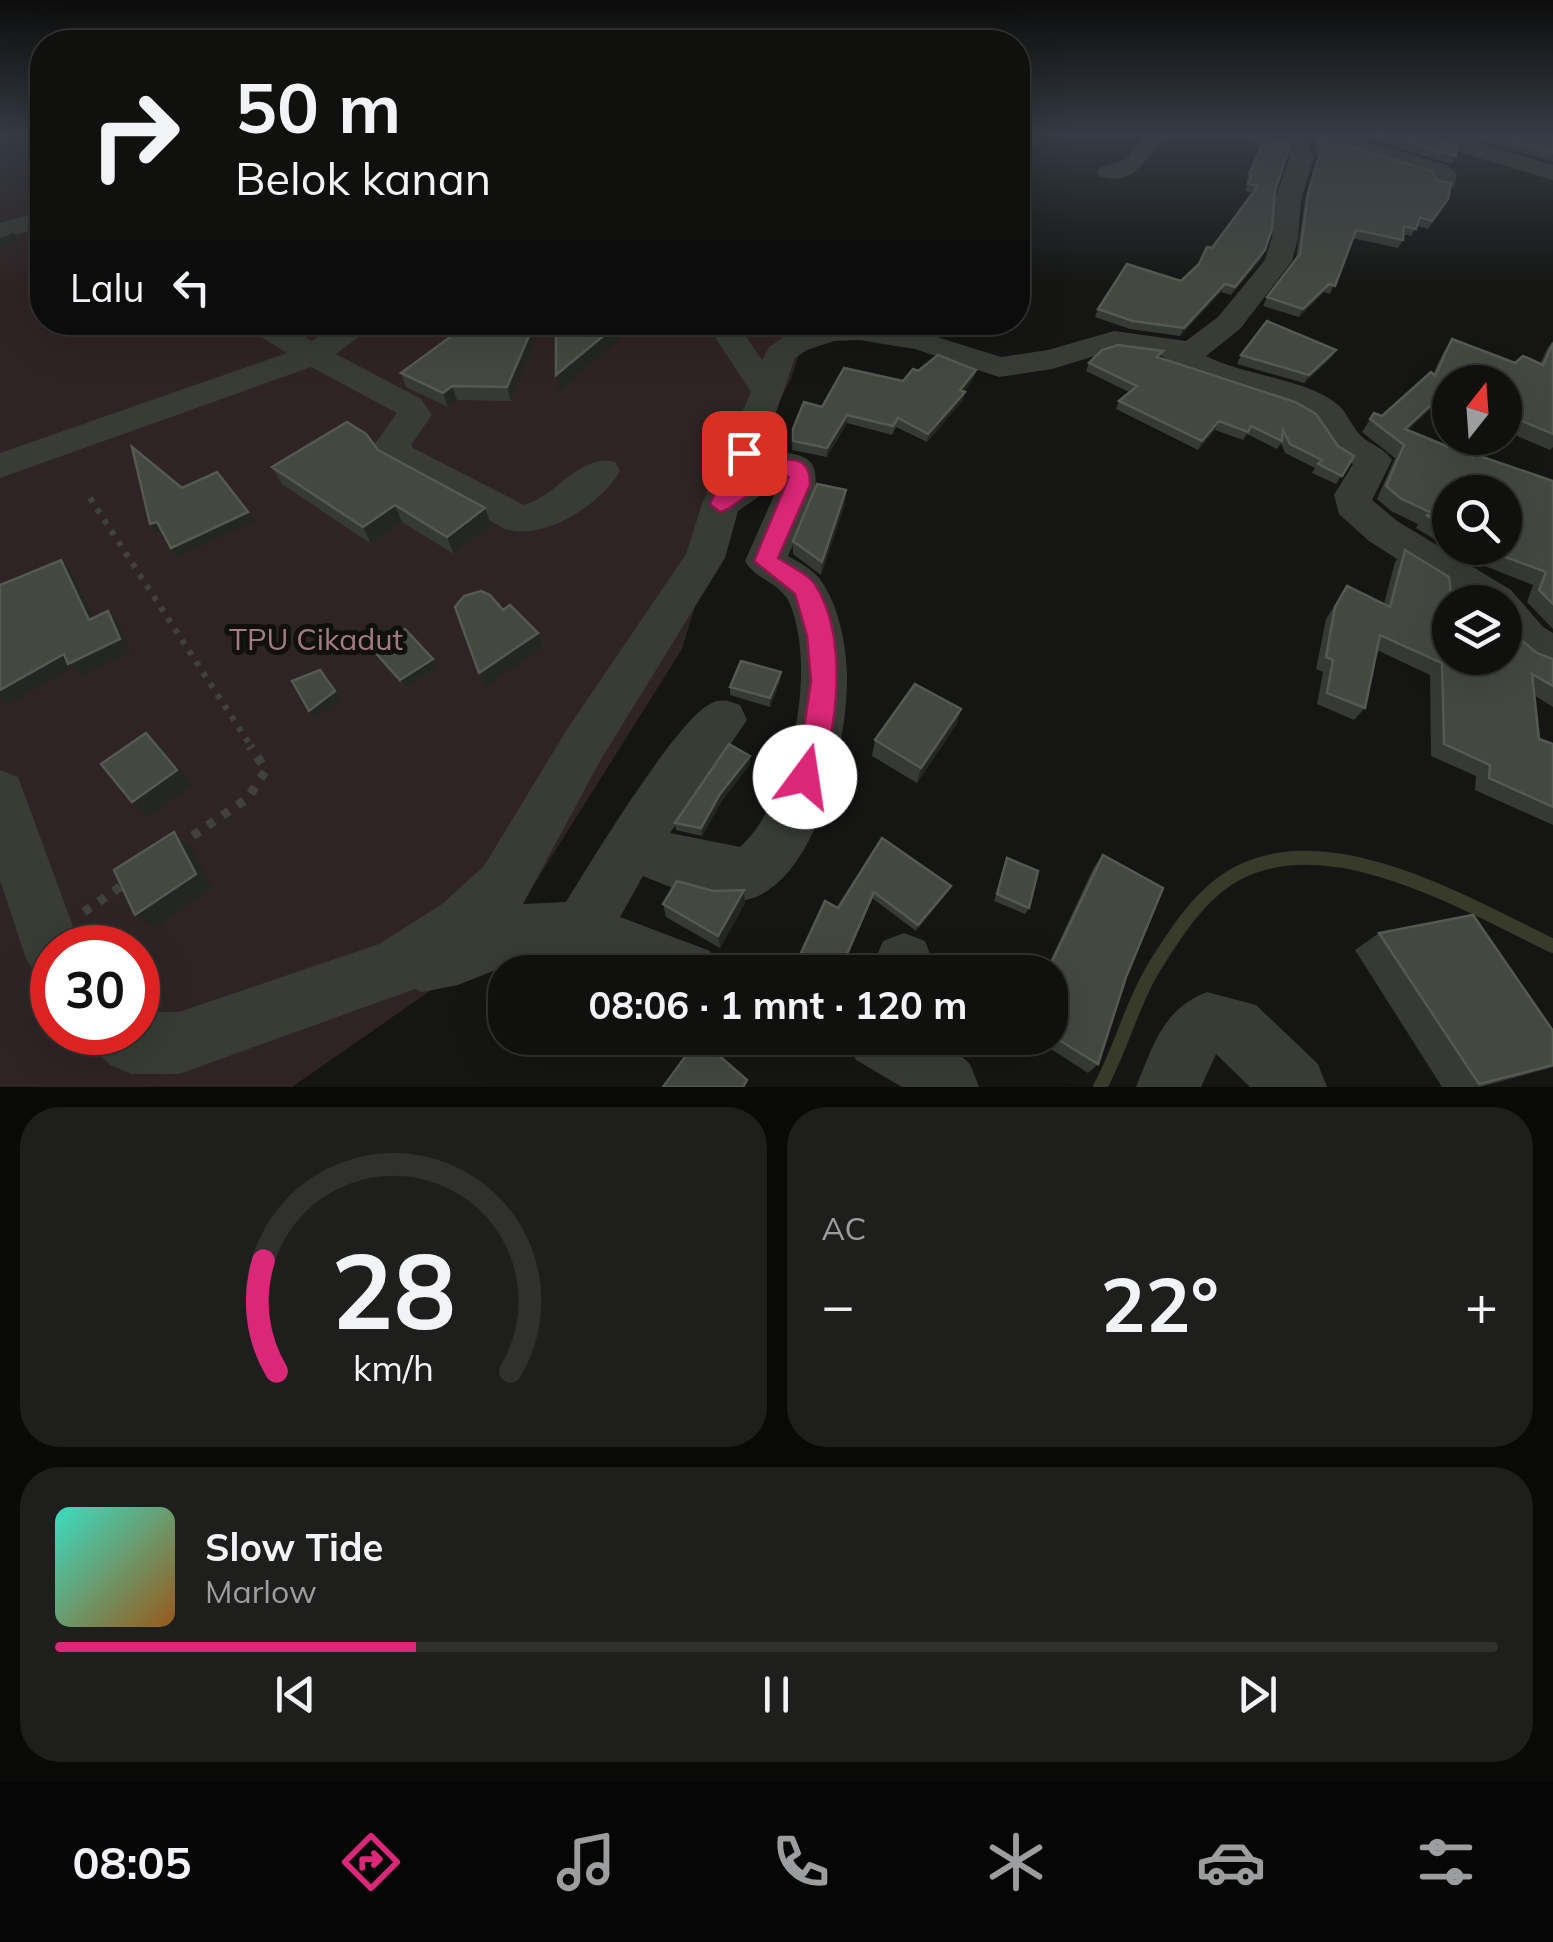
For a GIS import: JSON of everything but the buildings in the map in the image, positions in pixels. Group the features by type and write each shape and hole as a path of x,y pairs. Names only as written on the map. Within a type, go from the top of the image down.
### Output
{"street":[{"path":"890,335 999,367 1052,360 1114,340 1190,351 1206,344 1249,300 1278,261 1293,184"},
{"path":"0,230 30,222"},
{"path":"276,335 408,406 415,415 392,445 400,456 520,519 531,518 574,494 602,471"},
{"path":"0,466 313,355 343,335"},
{"path":"729,335 768,392"},
{"path":"395,968 462,924 503,885 536,835 583,746 705,558 720,504 780,354 796,343 822,335"},
{"path":"1174,351 1210,371 1304,400 1326,412 1349,445 1374,460 1353,495 1353,505 1383,531 1469,585"},
{"path":"631,846 685,864 742,874 770,860 789,824 815,748 824,681 820,636 806,589 765,561 799,485 797,468 786,464 776,467 720,504"},
{"path":"1522,633 1553,655"},
{"path":"582,930 631,846 704,740 723,720"},
{"path":"0,794 43,925"},
{"path":"160,1043 179,1043 395,968 458,956 518,933 582,930 638,955"},
{"path":"1168,1087 1193,1034 1207,1022 1234,1027 1295,1087"},
{"path":"912,1055 947,1087"}],"path":[{"path":"90,498 266,770 248,798 170,852"},
{"path":"72,925 139,874"}],"green space":[{"name":"TPU Cikadut","path":"0,184 30,184 30,335 805,335 791,379 727,501 682,649 496,945 292,1087 0,1087"}],"waterway":[{"path":"1100,1087 1145,983 1190,915 1225,881 1275,860 1315,858 1399,876 1553,946"}],"route":[{"path":"744,453 720,504 776,467 786,464 797,468 800,475 765,561 806,589 820,636 824,681 815,748 805,777"}]}
